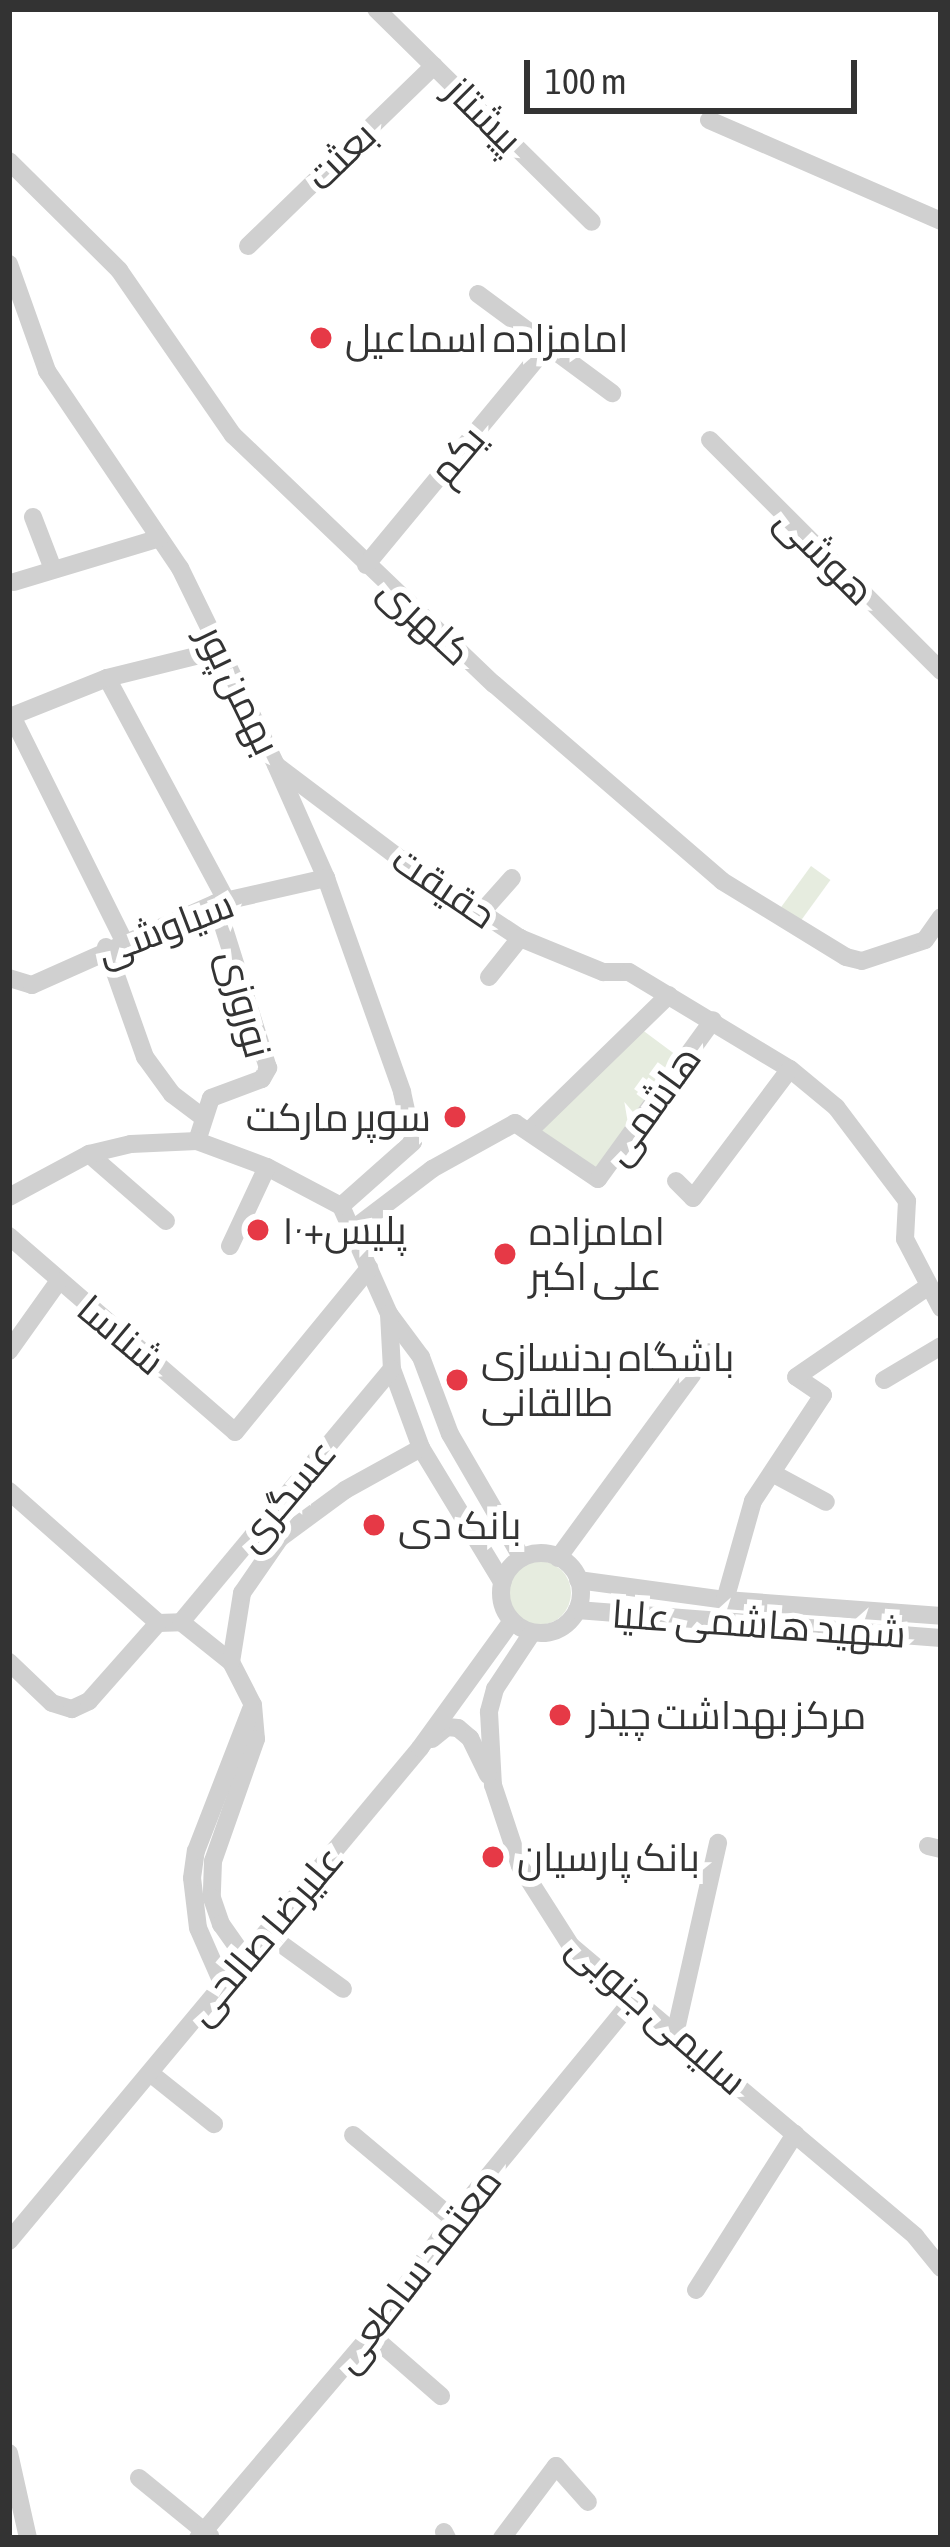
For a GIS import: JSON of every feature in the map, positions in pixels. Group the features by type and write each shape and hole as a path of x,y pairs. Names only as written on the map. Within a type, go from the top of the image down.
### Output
{"street":[{"name":"پیشتاز","path":"376,9 592,222"},
{"name":"بعثت","path":"248,246 434,66"},
{"path":"709,120 941,221"},
{"name":"کلهری","path":"9,160 119,270 233,435 494,684 735,890 846,957 862,961 933,946"},
{"name":"بهمن پور","path":"9,264 47,371 160,538 276,765 326,878 402,1092 413,1142"},
{"path":"478,294 613,393"},
{"name":"یکم","path":"366,565 548,344"},
{"name":"هوشی","path":"710,440 941,671"},
{"path":"33,517 53,569"},
{"path":"14,582 160,538"},
{"path":"197,1141 204,1118 172,1094 145,1058 115,944 12,716 107,678 220,650"},
{"name":"نوروزی","path":"107,678 220,902 268,1068 262,1079 211,1098 204,1118"},
{"name":"حقیقت","path":"276,765 520,938 603,972 629,973 790,1070 836,1107 907,1201 905,1239 929,1286"},
{"name":"سیاوشی","path":"9,978 32,985 115,944 220,902 326,878"},
{"path":"481,914 512,878"},
{"path":"933,946 941,917"},
{"path":"489,977 520,938"},
{"name":"هاشمی","path":"529,1131 670,995"},
{"name":"هاشمی","path":"352,1231 432,1169 515,1123 598,1179 713,1020"},
{"path":"676,1181 693,1198 790,1070"},
{"path":"9,1197 89,1154 197,1141 267,1167 341,1206 389,1315 421,1357 451,1435 522,1558"},
{"path":"341,1206 413,1142 434,1157 432,1169"},
{"path":"89,1154 166,1221"},
{"path":"230,1246 267,1167"},
{"name":"شناسا","path":"9,1236 235,1432 369,1268"},
{"path":"9,1351 58,1282"},
{"path":"725,1600 754,1501 823,1395 796,1377 929,1286 941,1308"},
{"path":"389,1315 392,1369 421,1448 502,1582 502,1603 512,1621 532,1633 559,1629 577,1610 578,1580 558,1558 522,1558"},
{"path":"884,1380 941,1346"},
{"path":"558,1558 709,1352"},
{"name":"عسگری","path":"181,1622 392,1369"},
{"name":"عسگری","path":"231,1662 242,1594 280,1538 345,1490 421,1448"},
{"path":"772,1473 826,1502"},
{"path":"9,1491 158,1623 181,1622 231,1662 253,1705 256,1739 213,1861 212,1898 221,1924 245,1958"},
{"path":"502,1582 522,1558"},
{"name":"شهید هاشمی علیا","path":"578,1580 725,1600 941,1616"},
{"name":"شهید هاشمی علیا","path":"577,1610 941,1638"},
{"name":"علیرضا صالحی","path":"9,2241 420,1748 512,1621"},
{"path":"9,1662 52,1703 72,1709 89,1701 158,1623"},
{"name":"سلیمی جنوبی","path":"532,1633 495,1689 489,1712 493,1785 520,1867 571,1946 915,2236 941,2268"},
{"path":"223,1985 198,1928 192,1878 196,1851 253,1705"},
{"path":"420,1748 447,1727 458,1728 470,1738 493,1785"},
{"path":"675,2034 718,1843"},
{"path":"266,1933 343,1989"},
{"name":"معتمد ساطعی","path":"206,2536 371,2336 453,2219 633,2000"},
{"path":"150,2073 214,2124"},
{"path":"696,2290 795,2134"},
{"path":"353,2135 453,2219"},
{"path":"371,2336 441,2396"},
{"path":"9,2453 28,2538"},
{"path":"502,2538 556,2466 588,2502"},
{"path":"140,2478 206,2536"}],"shaded area":[{"path":"811,866 830,880 798,925 779,910"},
{"path":"641,1029 680,1058 599,1170 539,1129"},
{"path":"539,1561 562,1570 571,1593 562,1616 539,1625 516,1616 507,1593 516,1570"}],"place":[{"name":"امامزاده اسماعیل","path":"321,338"},
{"name":"سوپر مارکت","path":"455,1117"},
{"name":"پلیس+۱۰","path":"258,1230"},
{"name":"امامزاده علی اکبر","path":"505,1254"},
{"name":"باشگاه بدنسازی طالقانی","path":"457,1380"},
{"name":"بانک دی","path":"374,1525"},
{"name":"مرکز بهداشت چیذر","path":"560,1715"},
{"name":"بانک پارسیان","path":"493,1857"}]}
